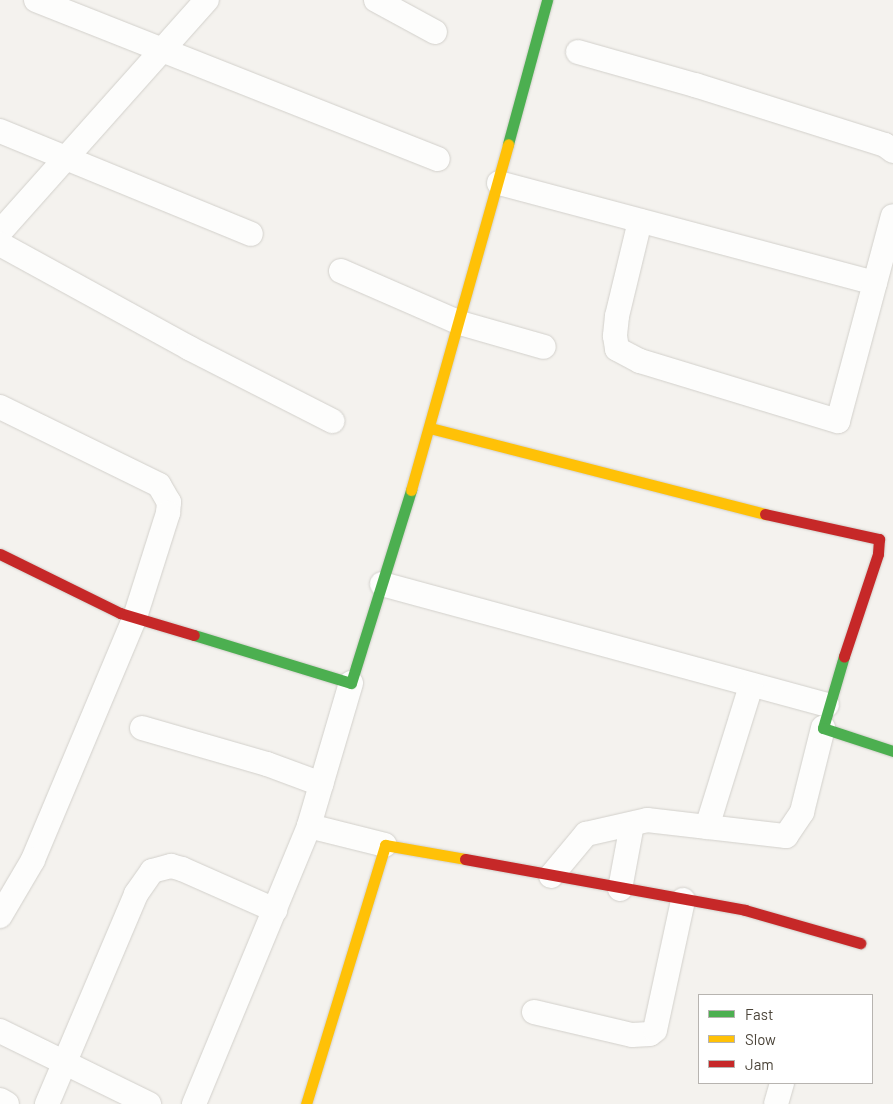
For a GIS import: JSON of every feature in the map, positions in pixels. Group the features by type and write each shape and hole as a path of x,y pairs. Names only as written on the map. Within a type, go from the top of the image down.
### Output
{"street":[{"path":"36,0 438,159"},
{"path":"0,232 207,0"},
{"path":"376,0 435,32"},
{"path":"194,1104 308,826 430,428 499,183 546,0"},
{"path":"578,52 695,85 885,145 893,151"},
{"path":"0,131 251,234"},
{"path":"499,183 875,283"},
{"path":"640,221 617,316 617,349 640,361 838,421 893,216"},
{"path":"0,244 189,348 332,421"},
{"path":"341,271 460,323 544,347"},
{"path":"0,407 159,485 166,493 168,513 135,617 33,860 0,916"},
{"path":"430,428 806,524 879,539 878,554 825,716 802,812 786,836 647,820 586,834 551,876"},
{"path":"0,554 135,617 351,683"},
{"path":"382,584 751,686 825,716 831,733 893,751"},
{"path":"707,827 751,686"},
{"path":"142,728 266,764 321,784"},
{"path":"620,889 632,824"},
{"path":"308,826 385,845 620,889 745,910 860,943"},
{"path":"306,1104 385,845"},
{"path":"47,1104 136,894 152,872 171,866 182,869 274,910"},
{"path":"534,1012 632,1036 650,1034 655,1030 683,900"},
{"path":"0,1031 149,1104"},
{"path":"776,1104 782,1084"},
{"path":"0,1100 7,1104"}],"traffic: fast":[{"path":"508,144 547,0"},
{"path":"194,635 351,683 411,490"},
{"path":"844,656 823,728 893,751"}],"traffic: slow":[{"path":"411,490 508,144"},
{"path":"430,428 765,514"},
{"path":"306,1104 385,845 465,859"}],"traffic: jam":[{"path":"765,514 879,539 878,554 844,656"},
{"path":"0,554 120,613 194,635"},
{"path":"465,859 745,910 860,943"}]}
